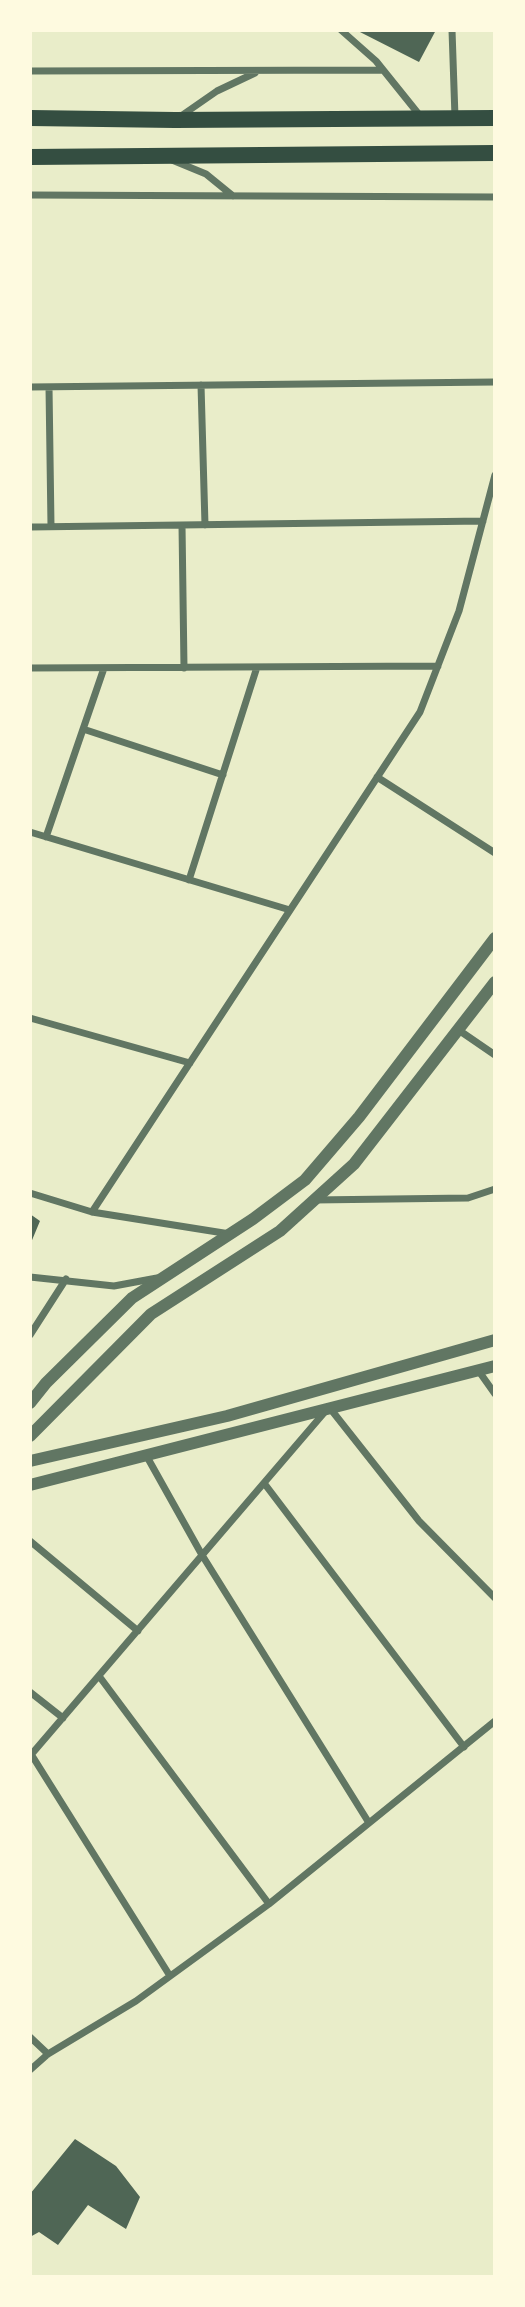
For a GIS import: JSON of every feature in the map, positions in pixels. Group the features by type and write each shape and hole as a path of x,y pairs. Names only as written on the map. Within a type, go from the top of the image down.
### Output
{"main road":[{"path":"30,117 175,120 495,118"},
{"path":"30,158 495,153"}],"street":[{"path":"341,30 382,70 422,118"},
{"path":"452,30 455,118"},
{"path":"30,71 382,70"},
{"path":"175,120 216,91 259,72"},
{"path":"165,157 206,174 233,195"},
{"path":"30,195 495,197"},
{"path":"30,387 495,382"},
{"path":"201,386 205,525"},
{"path":"49,387 51,526"},
{"path":"92,1212 419,712 459,611 495,475"},
{"path":"30,527 483,522"},
{"path":"182,525 184,668"},
{"path":"30,668 438,666"},
{"path":"189,880 257,667"},
{"path":"46,837 104,668"},
{"path":"83,729 223,775"},
{"path":"377,777 495,853"},
{"path":"30,832 290,910"},
{"path":"30,1403 46,1383 132,1298 231,1234 305,1180 359,1117 495,938"},
{"path":"30,1436 151,1314 280,1231 354,1164 460,1031 495,982"},
{"path":"30,1018 190,1063"},
{"path":"460,1031 495,1055"},
{"path":"314,1200 468,1198 495,1189"},
{"path":"30,1193 92,1212 231,1234"},
{"path":"30,1276 114,1286 165,1276"},
{"path":"30,1335 65,1279"},
{"path":"30,1461 227,1416 495,1340"},
{"path":"30,1485 495,1366"},
{"path":"478,1370 495,1394"},
{"path":"170,1976 30,1755 329,1407"},
{"path":"329,1407 419,1521 495,1598"},
{"path":"145,1455 202,1555 369,1823"},
{"path":"264,1483 464,1747"},
{"path":"30,1541 138,1631"},
{"path":"99,1676 268,1904"},
{"path":"30,1692 63,1718"},
{"path":"30,2070 48,2054 136,2001 268,1904 495,1721"},
{"path":"30,2037 48,2054"}],"building":[{"path":"356,30 436,30 419,62"},
{"path":"30,1214 40,1221 30,1245"},
{"path":"75,2139 116,2166 140,2197 126,2229 88,2205 58,2245 39,2232 30,2237 30,2194"}]}
